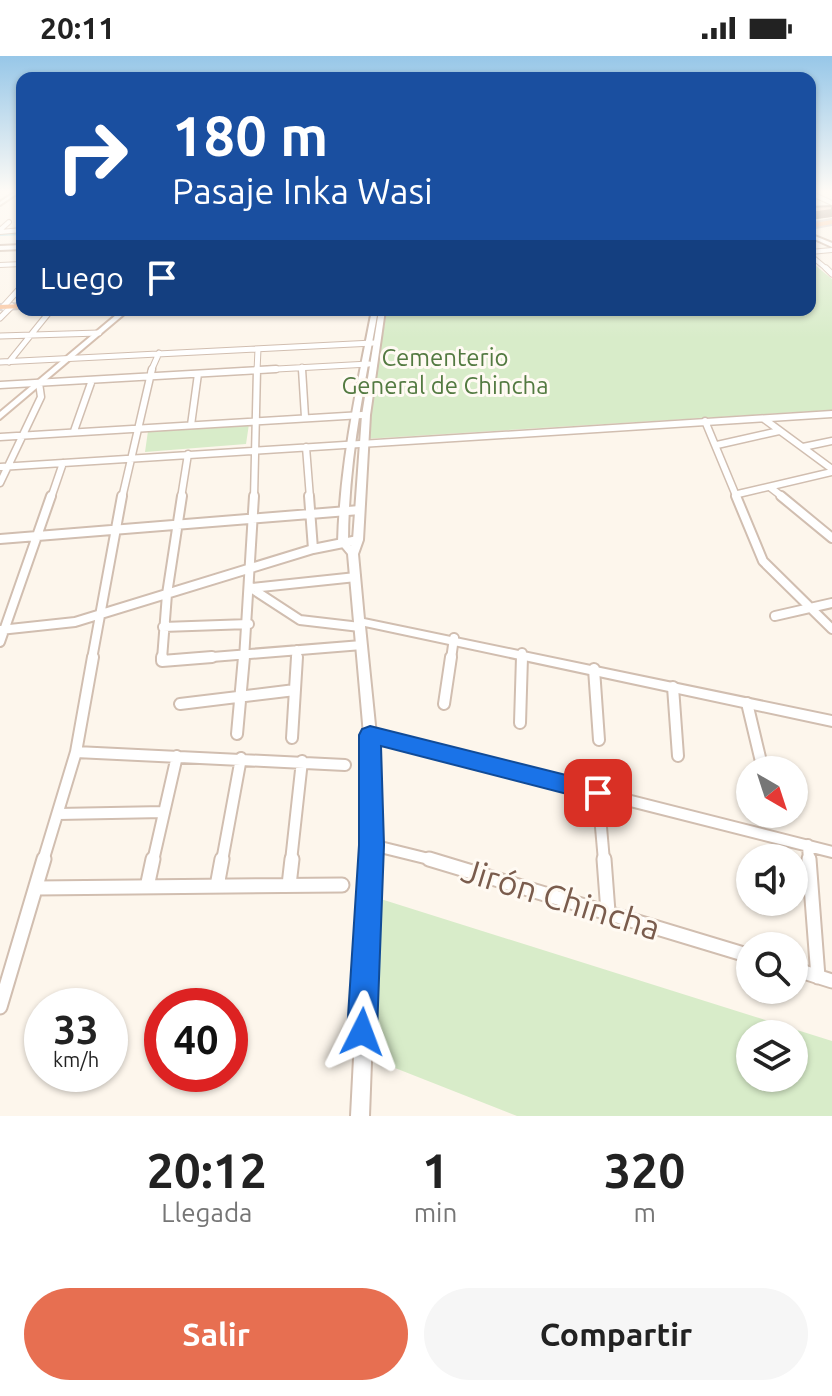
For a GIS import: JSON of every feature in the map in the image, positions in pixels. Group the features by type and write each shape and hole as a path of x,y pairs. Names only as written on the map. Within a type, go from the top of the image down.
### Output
{"main road":[{"path":"0,416 119,316"}],"street":[{"path":"816,259 832,274"},
{"path":"0,318 5,307"},
{"path":"9,362 46,316"},
{"path":"360,1116 372,845 370,735 353,554 358,540 366,415 374,364 375,316"},
{"path":"353,554 343,542 342,512 349,444 364,365 380,316"},
{"path":"0,336 99,333"},
{"path":"0,362 373,343"},
{"path":"237,734 251,588 258,349"},
{"path":"0,1007 76,752 115,530 149,377 159,353"},
{"path":"0,385 374,364"},
{"path":"302,367 305,417"},
{"path":"191,425 198,374"},
{"path":"74,431 92,380"},
{"path":"0,483 3,467 41,397 39,383"},
{"path":"3,467 832,414"},
{"path":"0,437 366,415"},
{"path":"763,418 832,470"},
{"path":"705,421 738,494 763,561 832,629"},
{"path":"717,445 779,431"},
{"path":"803,447 832,441"},
{"path":"306,447 313,549"},
{"path":"188,454 160,659 165,663 362,645"},
{"path":"0,642 63,463"},
{"path":"738,494 832,470"},
{"path":"771,488 832,538"},
{"path":"0,539 360,510"},
{"path":"3,629 75,622 313,549 358,540"},
{"path":"251,588 356,577"},
{"path":"251,588 300,620 360,624 454,638 831,723"},
{"path":"775,616 832,603"},
{"path":"163,627 249,624"},
{"path":"444,704 454,638"},
{"path":"292,738 297,650"},
{"path":"520,723 522,653"},
{"path":"594,669 599,740"},
{"path":"673,687 678,756"},
{"path":"180,704 295,690"},
{"path":"747,703 760,756"},
{"path":"370,735 804,844"},
{"path":"76,752 345,765"},
{"path":"147,887 177,756"},
{"path":"217,886 241,758"},
{"path":"289,885 302,761"},
{"path":"598,793 608,912"},
{"path":"58,814 164,812"},
{"name":"Jirón Chincha","path":"372,845 482,873 736,952"},
{"path":"818,977 808,845 832,852"},
{"path":"37,888 342,885"},
{"path":"808,974 832,981"}],"green space":[{"name":"Cementerio General de Chincha","path":"816,266 832,279 832,410 365,439 386,316 816,316"},
{"path":"249,424 246,444 145,452 148,431"},
{"path":"368,895 765,1020 736,1020 736,1092 808,1092 808,1033 832,1041 832,1116 517,1116 362,1055"}],"route":[{"path":"362,1032 372,845 370,735 598,793"}]}
